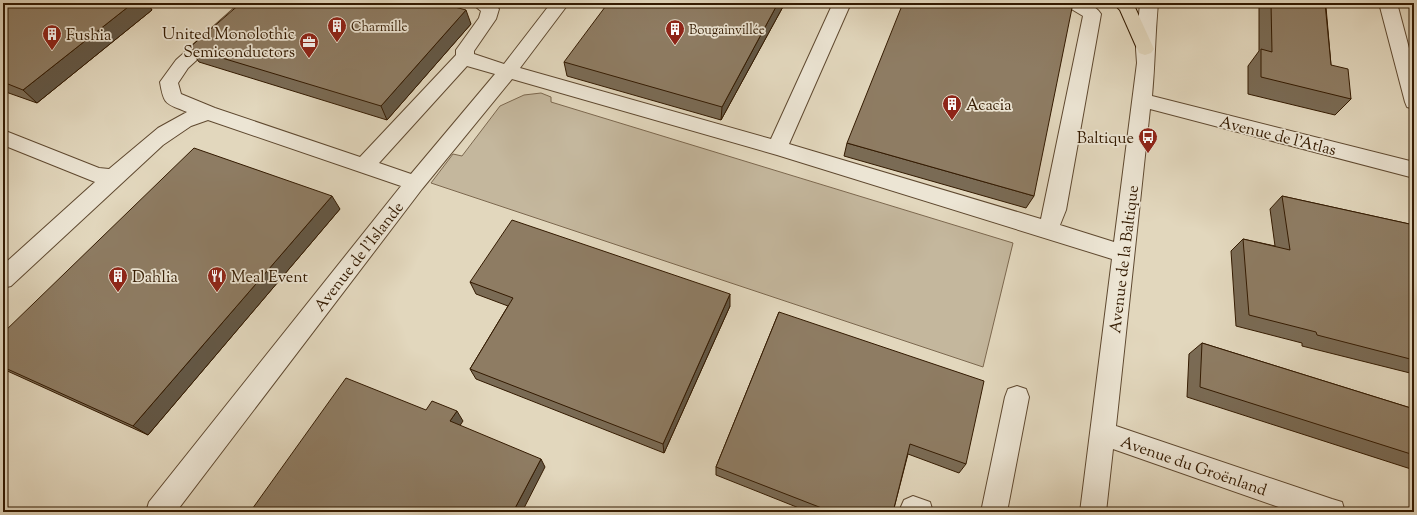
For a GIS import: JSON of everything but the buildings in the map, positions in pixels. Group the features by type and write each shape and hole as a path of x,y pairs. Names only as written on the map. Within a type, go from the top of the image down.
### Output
{"main road":[{"path":"1122,3 1127,7 1145,49"}],"street":[{"path":"250,3 182,64 168,82 172,98 208,113 415,183"},
{"path":"364,166 465,57 465,50 487,19 490,9 480,3"},
{"name":"Avenue de l'Islande","path":"159,512 415,183 508,70 560,3"},
{"path":"777,148 842,3"},
{"path":"1048,230 1055,210 1092,14 1074,3"},
{"path":"1388,3 1405,39 1414,102"},
{"name":"Avenue de la Baltique","path":"1093,512 1146,63 1145,49 1148,4"},
{"path":"465,57 472,61 508,70 777,148 1123,254"},
{"name":"Avenue de l'Atlas","path":"1141,100 1414,170"},
{"path":"3,279 131,163 156,138 185,120 208,113"},
{"path":"3,137 96,175 113,178"},
{"path":"994,512 1017,397"},
{"name":"Avenue du Groënland","path":"1102,433 1332,512"}],"shaded area":[{"path":"541,93 551,97 551,102 1013,243 983,367 431,183 453,154 462,156 500,106 524,95"}],"place":[{"name":"Charmille","path":"337,43"},
{"name":"Bougainvillée","path":"675,46"},
{"name":"Fushia","path":"52,51"},
{"name":"United Monolothic Semiconductors","path":"309,59"},
{"name":"Acacia","path":"952,121"},
{"name":"Baltique","path":"1148,154"},
{"name":"Dahlia","path":"118,293"},
{"name":"Meal Event","path":"217,293"}]}
